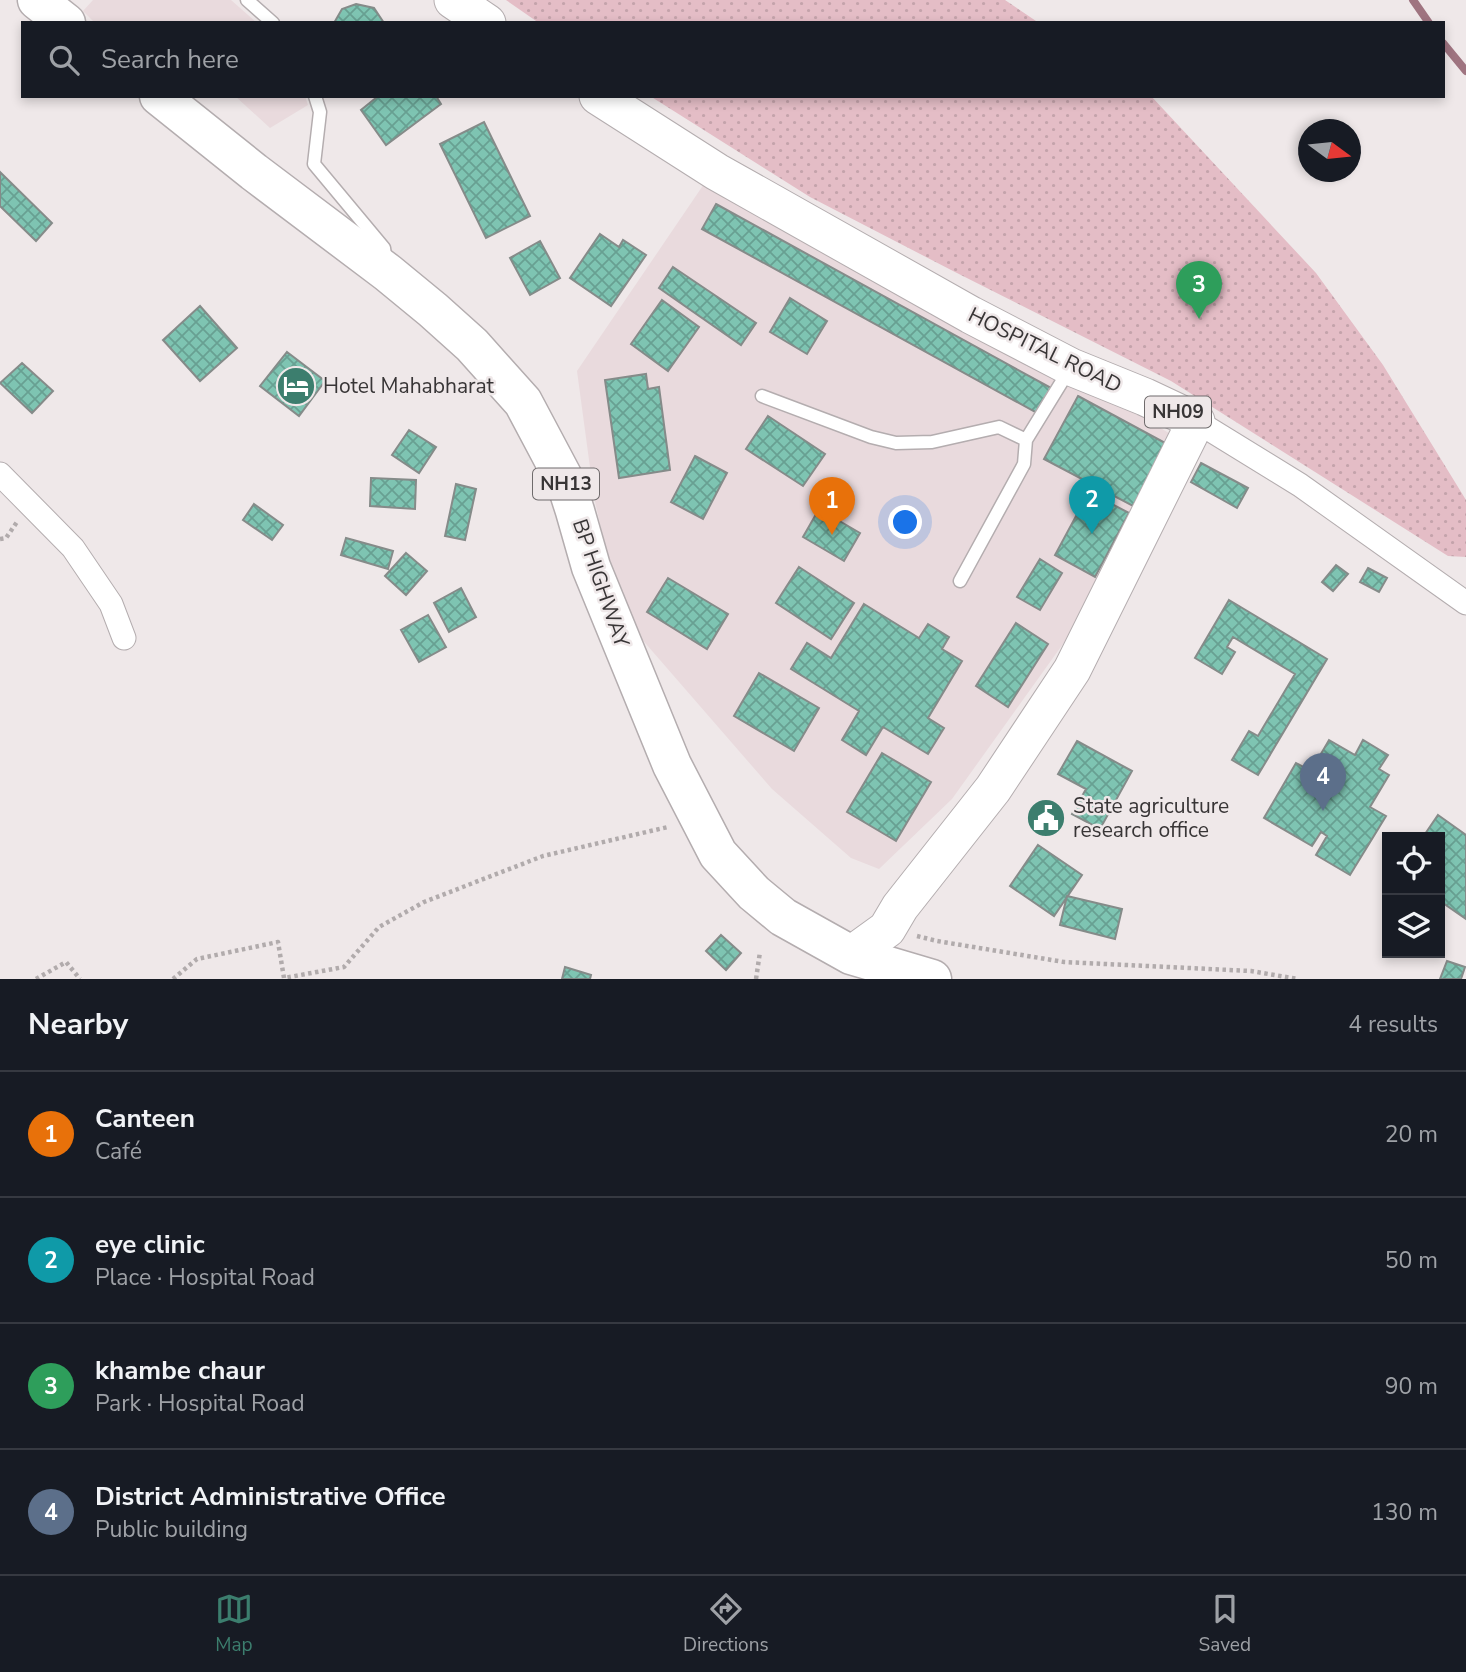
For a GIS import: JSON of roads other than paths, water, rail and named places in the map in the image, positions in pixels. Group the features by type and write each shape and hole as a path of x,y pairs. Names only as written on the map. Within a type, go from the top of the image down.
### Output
{"highway":[{"path":"37,0 63,21"},
{"name":"BP HIGHWAY","path":"162,98 388,273 472,345 523,402 566,483 591,567 671,765 718,854 754,893 850,967 932,979"}],"main road":[{"path":"453,0 484,21"},
{"name":"HOSPITAL ROAD","path":"601,98 717,172 971,315 1071,367 1146,397 1196,421"},
{"name":"NH09","path":"850,967 887,929 900,907 993,789 1072,670 1196,421"}],"street":[{"path":"1196,421 1300,485 1466,603"},
{"path":"0,474 73,548 111,604 124,638"}],"lane":[{"path":"247,0 271,21"},
{"path":"316,98 320,112 314,164 384,247 388,273"},
{"path":"960,581 1024,464 1026,440 1071,367"},
{"path":"762,396 871,437 896,443 932,442 999,427 1026,440"}],"waterway":[{"path":"1413,0 1428,21"},
{"path":"1445,45 1466,71"}],"place":[{"name":"khambe chaur","path":"1199,319"},
{"name":"Hotel Mahabharat","path":"296,386"},
{"name":"eye clinic","path":"1092,534"},
{"name":"Canteen","path":"832,535"},
{"name":"District Administrative Office","path":"1323,811"},
{"name":"State agriculture research office","path":"1046,818"}]}
